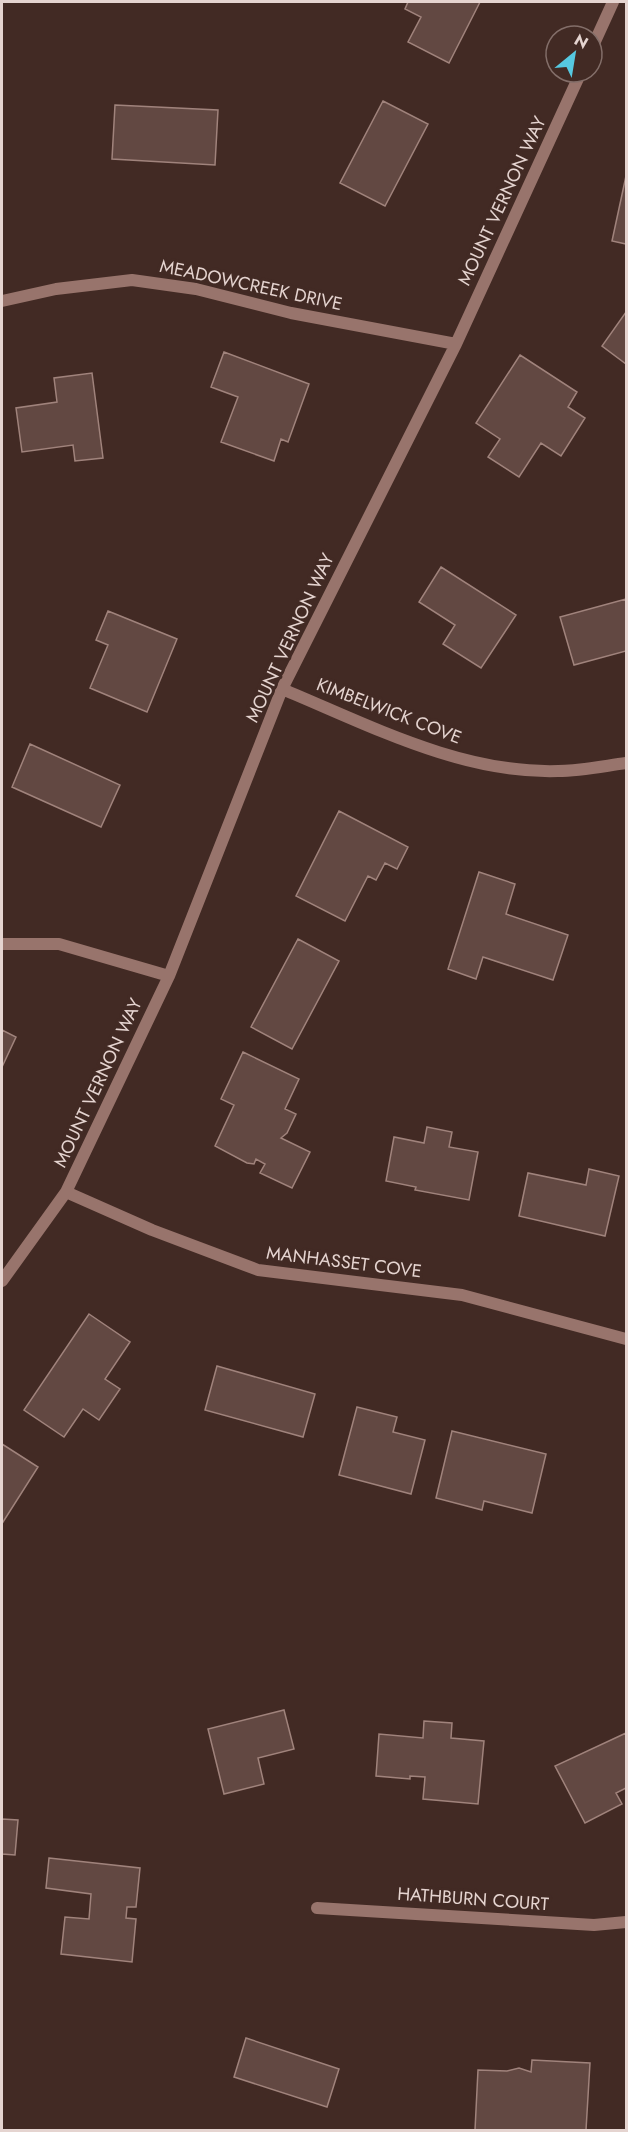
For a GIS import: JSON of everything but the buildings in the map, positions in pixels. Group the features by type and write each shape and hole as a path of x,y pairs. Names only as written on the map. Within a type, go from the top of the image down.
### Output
{"street":[{"path":"603,24 613,2"},
{"name":"MOUNT VERNON WAY","path":"2,1281 66,1192 169,976 282,689 456,344 575,84"},
{"name":"MEADOWCREEK DRIVE","path":"2,301 56,289 132,280 196,289 291,313 456,344"},
{"name":"KIMBELWICK COVE","path":"282,689 444,754 493,766 557,771 627,763"},
{"path":"2,944 59,944 169,976"},
{"name":"MANHASSET COVE","path":"66,1192 152,1230 258,1270 462,1295 627,1339"},
{"name":"HATHBURN COURT","path":"317,1908 594,1925 627,1922"}]}
